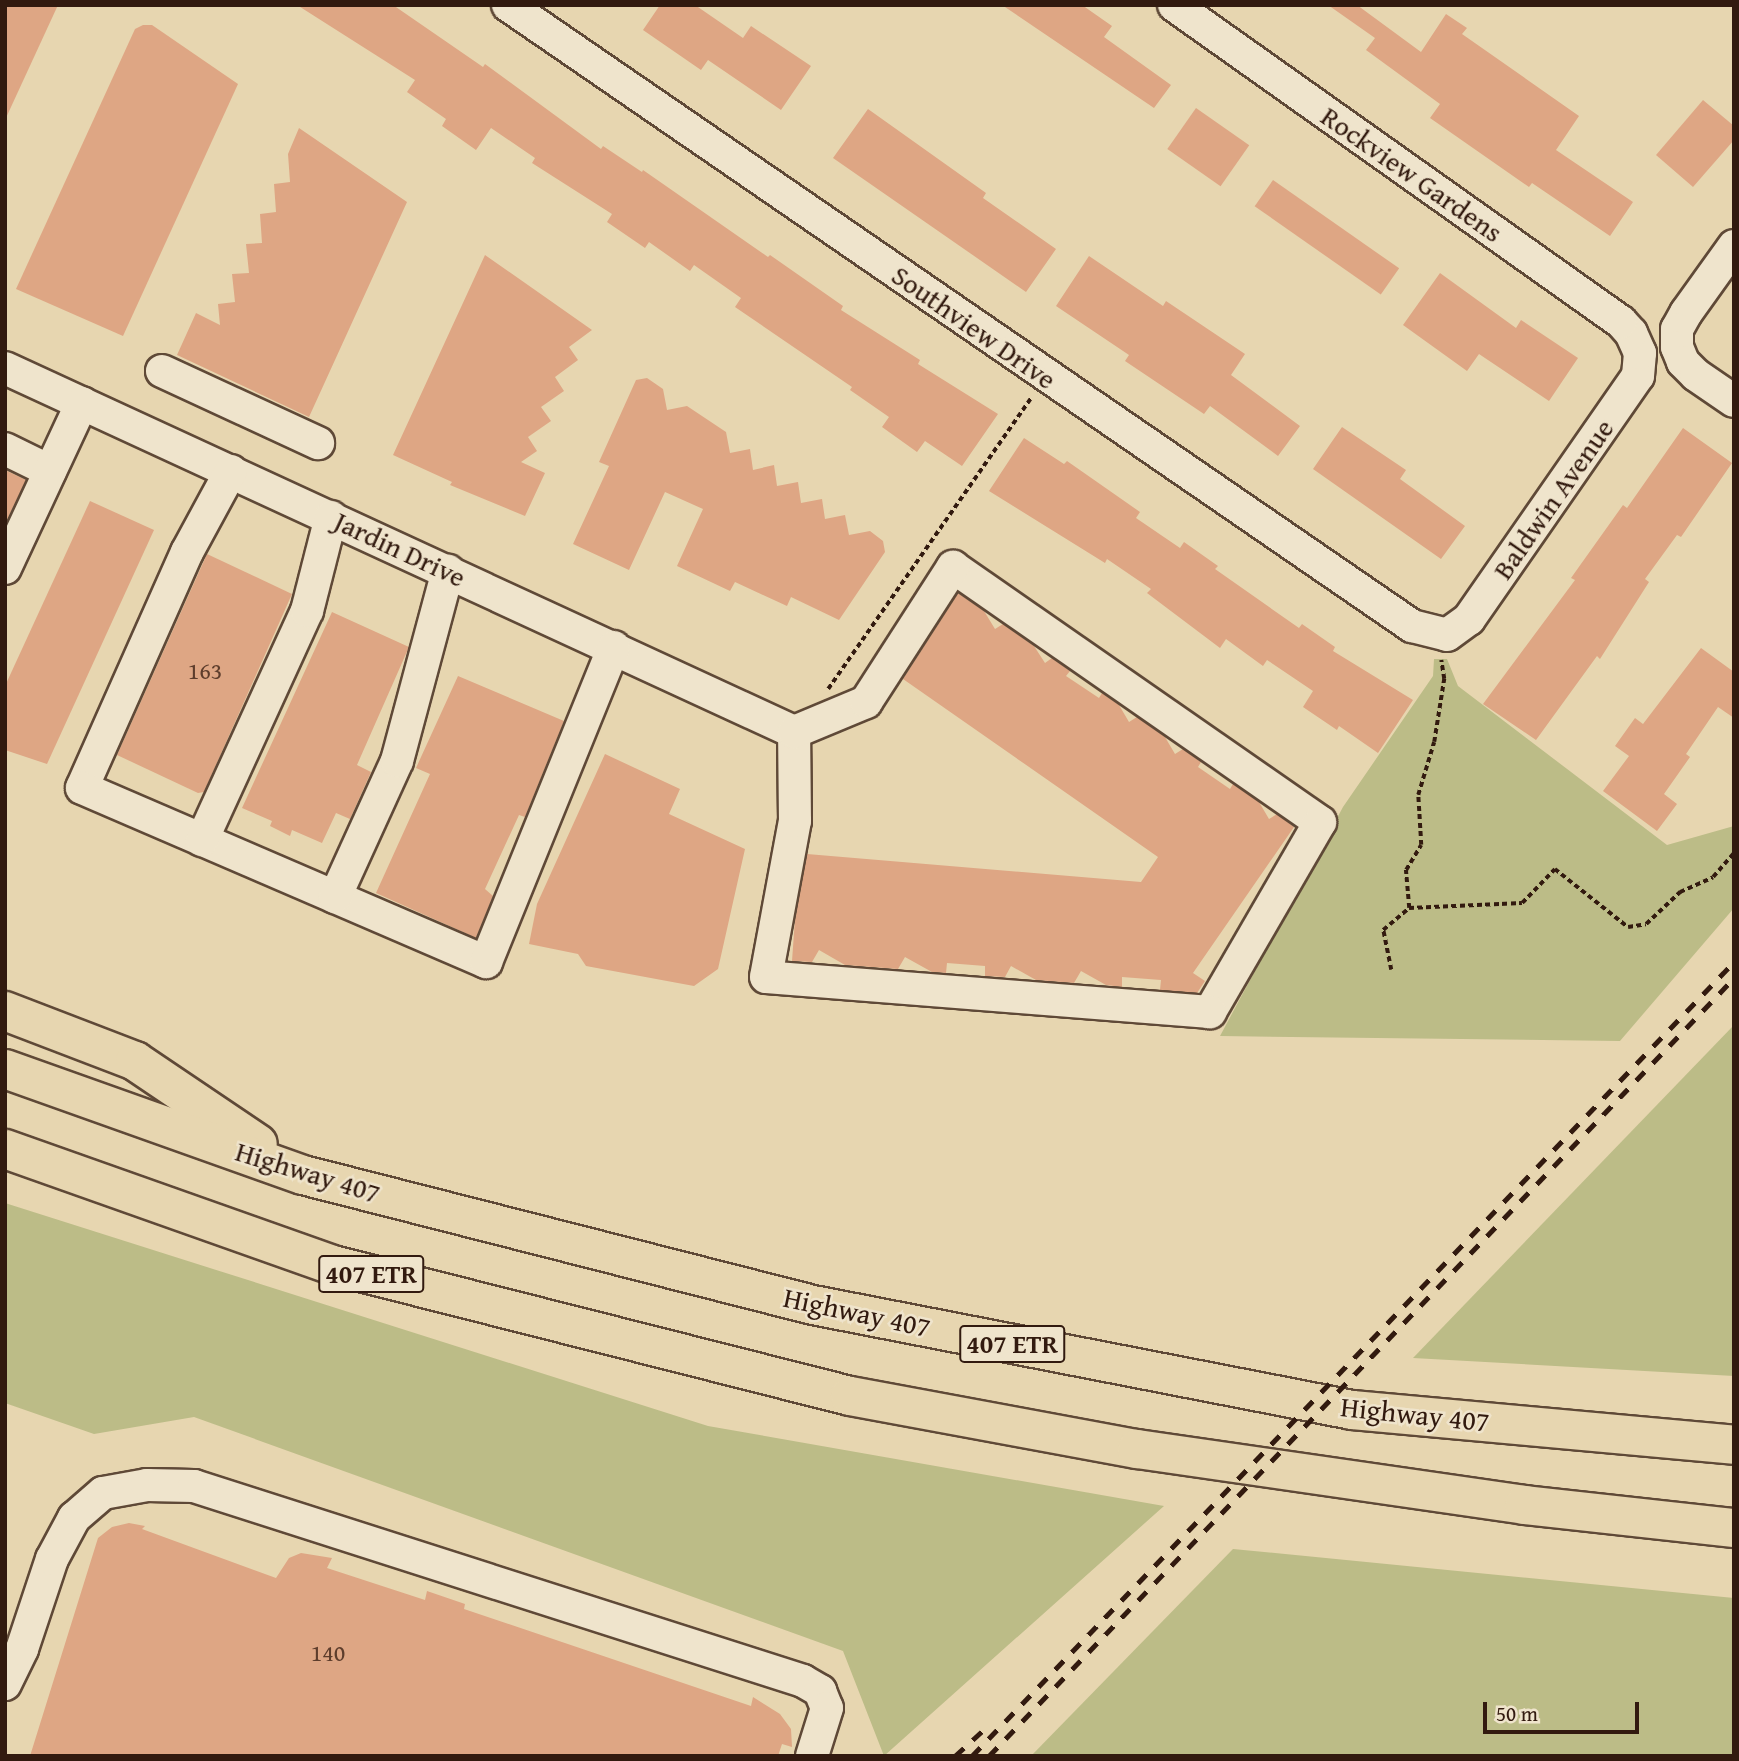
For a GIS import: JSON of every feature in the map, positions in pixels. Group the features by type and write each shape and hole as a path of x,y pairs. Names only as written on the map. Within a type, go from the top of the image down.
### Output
{"highway":[{"path":"5,1011 135,1061 303,1174"},
{"name":"Highway 407","path":"5,1069 303,1174 813,1305 1339,1407 1734,1445"},
{"name":"407 ETR","path":"5,1149 333,1265 850,1396 1137,1449 1524,1505 1734,1528"}],"street":[{"name":"Southview Drive","path":"508,5 1412,626 1443,634"},
{"name":"Rockview Gardens","path":"1174,5 1621,322 1631,333 1640,353"},
{"path":"1734,246 1677,329 1677,347 1684,362 1696,375 1734,401"},
{"name":"Baldwin Avenue","path":"1443,634 1469,618 1638,376 1640,353"},
{"name":"Jardin Drive","path":"5,368 794,732"},
{"path":"162,371 318,443"},
{"path":"5,568 82,403"},
{"path":"5,449 50,471"},
{"path":"231,471 187,552 82,788 486,962 614,647"},
{"path":"202,840 307,611 331,517"},
{"path":"953,567 1320,822 1210,1012 766,977 795,821 794,732 866,702 953,567"},
{"path":"335,897 397,761 448,571"},
{"path":"5,1684 22,1649 51,1559 74,1518 103,1493 147,1485 194,1486 803,1681 820,1691 827,1708 812,1756"}],"path":[{"path":"823,695 1046,377"},
{"path":"1409,908 1406,870 1421,845 1418,795 1434,742 1444,679 1443,634"},
{"path":"1391,970 1383,930 1409,908 1522,903 1555,869 1628,928 1646,924 1680,892 1713,877 1734,853"}],"green space":[{"path":"1434,659 1447,659 1458,686 1667,845 1734,826 1734,908 1620,1041 1220,1036 1343,807 1433,676"},
{"path":"1734,1025 1734,1376 1413,1358"},
{"path":"5,1203 708,1426 1164,1506 884,1756 843,1651 194,1417 94,1434 5,1403"},
{"path":"1233,1549 1734,1598 1734,1756 1031,1756"}],"building":[{"path":"5,5 58,5 5,120"},
{"path":"297,5 393,5 483,67 485,64 601,149 603,146 642,172 643,170 768,257 770,255 843,306 841,310 920,360 918,364 998,414 962,466 925,441 917,452 882,427 889,417 850,390 852,387 735,307 741,298 694,265 690,271 649,242 645,248 607,222 612,214 532,163 535,158 491,128 476,150 442,126 446,119 407,92 415,80"},
{"path":"660,5 695,5 743,38 751,26 811,66 781,110 708,60 701,70 643,30"},
{"path":"1002,5 1082,5 1112,26 1104,37 1171,85 1154,108"},
{"path":"1328,5 1357,5 1421,52 1446,14 1467,28 1462,34 1579,116 1556,150 1633,202 1610,236 1532,183 1529,187 1430,118 1440,104 1366,50 1375,38"},
{"path":"152,25 238,84 123,336 16,289 135,29"},
{"path":"1703,100 1734,126 1734,140 1693,187 1656,155"},
{"path":"1196,108 1249,145 1221,186 1167,149"},
{"path":"868,109 986,193 983,198 1056,249 1026,292 833,158"},
{"path":"299,128 407,202 309,417 177,355 196,313 220,325 218,304 235,302 232,274 249,273 246,244 262,243 260,214 276,212 274,184 290,182 288,154"},
{"path":"1273,180 1399,268 1381,295 1255,206"},
{"path":"485,255 592,330 569,347 578,360 555,377 564,391 541,407 551,421 528,437 537,451 521,462 545,473 525,516 450,485 452,482 393,455"},
{"path":"1089,256 1163,306 1166,301 1245,354 1231,375 1300,426 1278,456 1210,406 1204,414 1125,361 1129,355 1056,306"},
{"path":"1440,273 1516,328 1521,320 1578,358 1549,401 1479,354 1467,371 1403,325"},
{"path":"647,378 663,389 667,410 687,406 726,432 730,453 750,449 753,470 774,465 777,486 798,482 801,503 822,499 825,519 845,515 849,535 870,531 883,541 885,552 839,620 791,597 787,606 735,582 730,591 677,566 703,509 665,492 629,570 573,544 609,466 599,462 636,380"},
{"path":"1342,427 1406,470 1400,479 1465,526 1441,559 1313,469"},
{"path":"1683,428 1732,463 1681,537 1677,535 1645,579 1649,582 1600,659 1597,656 1536,740 1483,704 1575,580 1571,578 1623,505 1627,508"},
{"path":"1024,438 1064,464 1067,461 1140,512 1136,518 1180,548 1184,542 1218,566 1215,569 1299,628 1302,624 1335,647 1333,651 1413,700 1378,753 1339,726 1337,730 1303,707 1313,691 1267,660 1263,666 1226,639 1220,648 1147,593 1151,589 1107,559 1105,563 989,491"},
{"path":"5,470 26,480 5,524"},
{"path":"90,501 154,530 47,764 5,750 5,686"},
{"path":"207,554 292,594 204,792 198,793 117,755"},
{"path":"958,593 984,611 995,629 1003,624 1034,646 1045,663 1052,658 1070,671 1066,676 1099,698 1102,693 1119,705 1129,722 1137,717 1165,737 1175,754 1183,749 1201,762 1198,767 1230,789 1233,784 1259,802 1269,819 1277,814 1294,827 1193,973 1205,981 1197,993 1160,990 1161,980 1122,977 1122,987 1106,985 1081,971 1074,983 1036,980 1011,966 1005,977 985,976 985,966 947,963 946,973 932,972 905,957 898,969 845,965 819,950 812,962 792,961 795,919 807,854 1141,882 1158,857 903,679"},
{"path":"332,612 409,647 357,765 371,772 350,819 336,813 322,843 292,830 290,836 270,826 272,821 242,808"},
{"path":"1701,648 1734,672 1734,718 1718,707 1686,754 1690,757 1664,794 1677,804 1657,831 1603,791 1629,756 1615,746 1635,718 1643,724"},
{"path":"458,676 564,721 525,817 519,815 485,889 493,896 476,938 376,893 430,774 416,768"},
{"path":"605,754 680,789 669,814 745,849 718,969 694,986 586,966 578,954 529,944 537,904"},
{"path":"129,1523 145,1526 142,1529 276,1578 289,1558 301,1553 332,1558 327,1568 425,1600 427,1591 465,1604 464,1609 751,1706 753,1697 780,1714 791,1729 792,1747 782,1744 778,1756 30,1756 98,1538 112,1527"}],"railway":[{"path":"972,1756 1734,962"},
{"path":"989,1756 1734,978"},
{"path":"955,1756 989,1725"}]}
